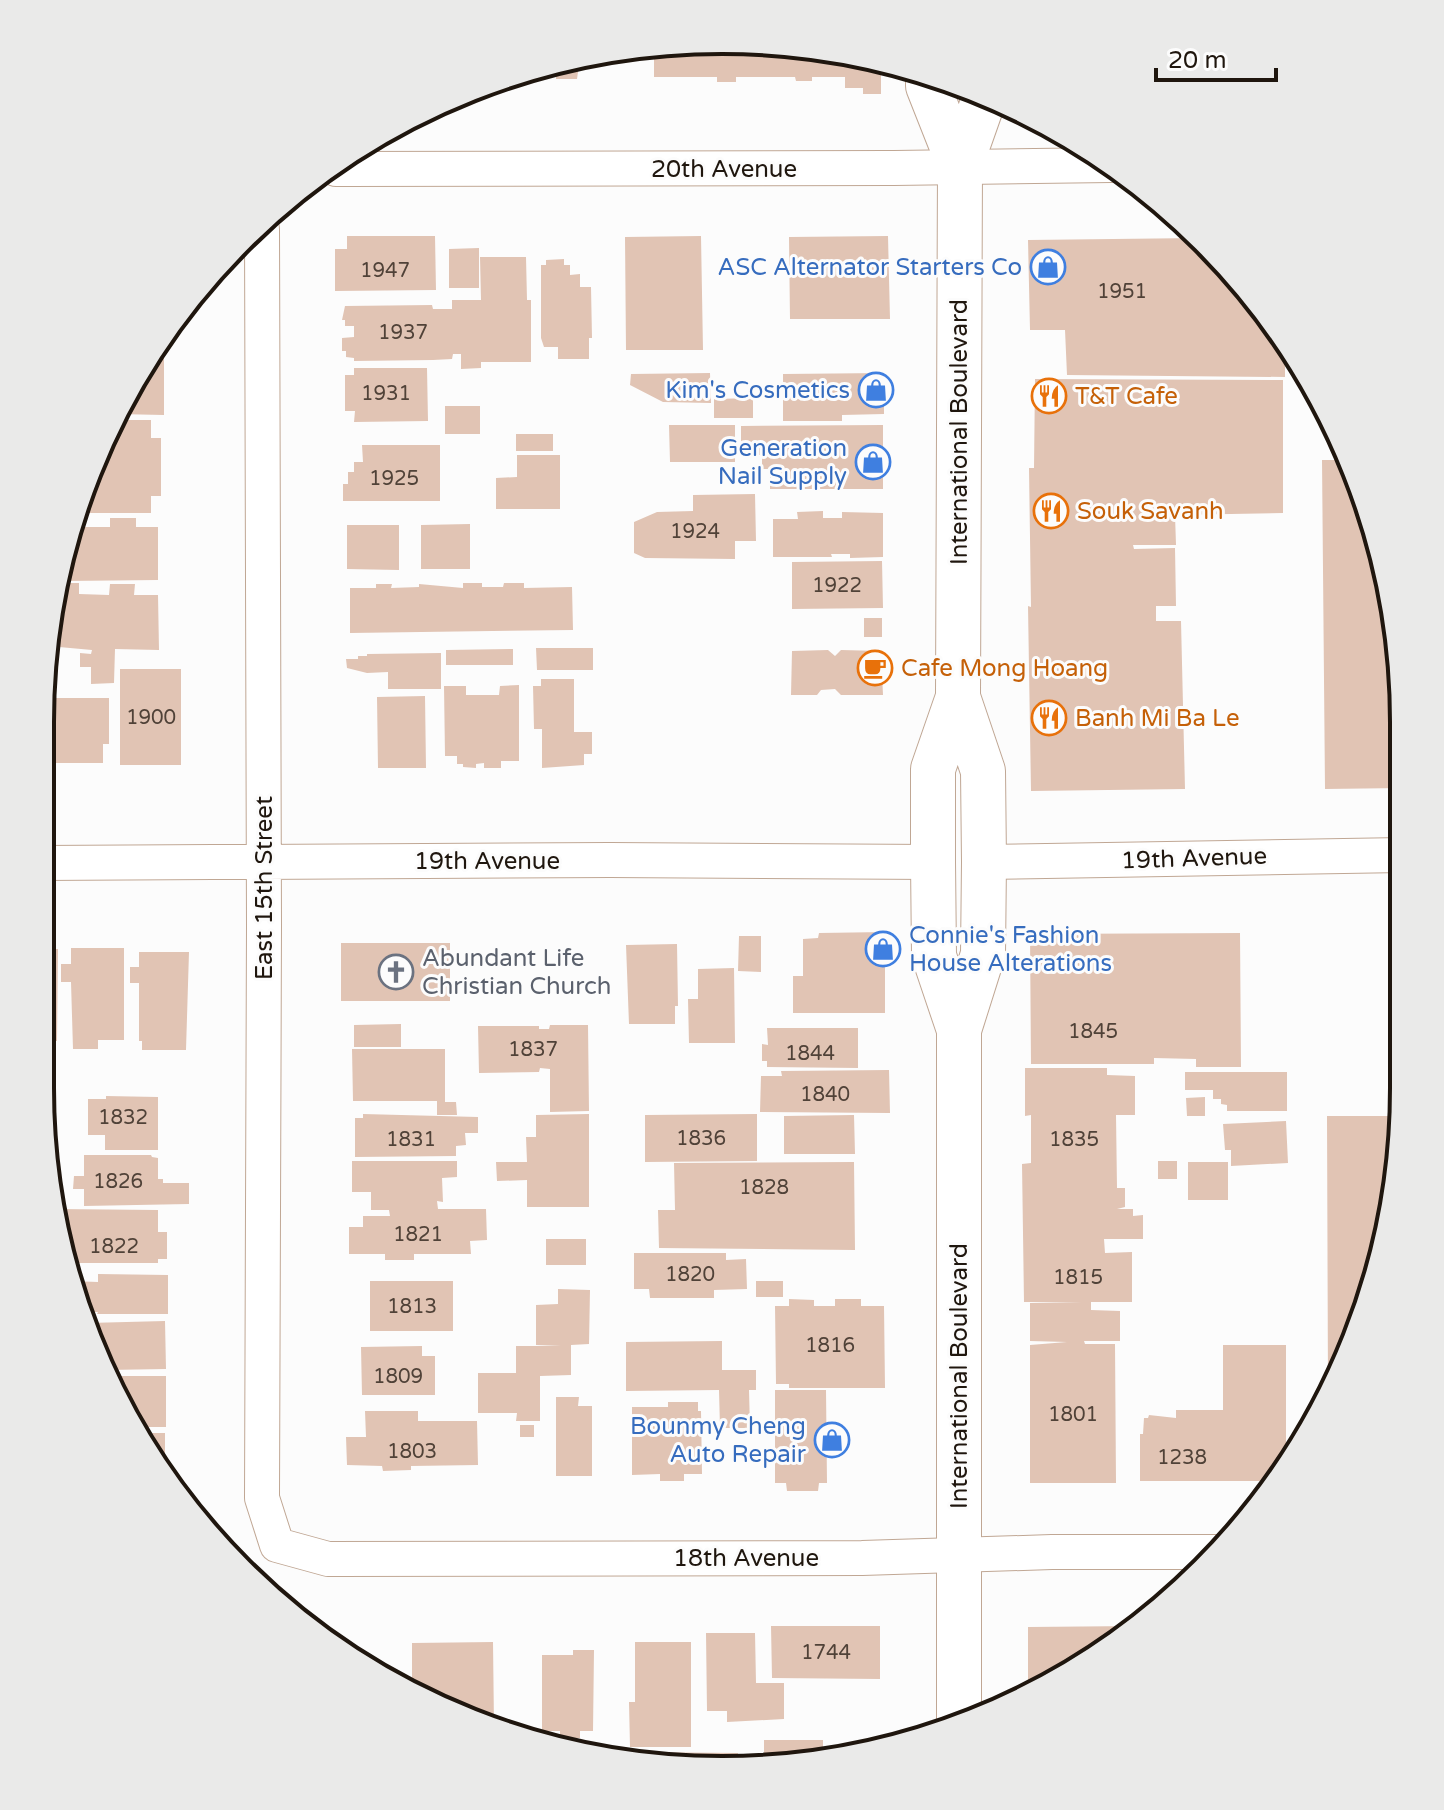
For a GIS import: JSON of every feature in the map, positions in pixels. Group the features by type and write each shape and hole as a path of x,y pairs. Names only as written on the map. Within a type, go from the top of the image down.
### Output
{"main road":[{"name":"International Boulevard","path":"928,86 960,167"},
{"name":"International Boulevard","path":"959,1712 959,1030 983,954 984,862 983,771 958,697 960,167 981,107"},
{"name":"International Boulevard","path":"958,697 933,769 933,862 934,956 959,1030"}],"street":[{"name":"20th Avenue","path":"348,169 1090,165"},
{"name":"East 15th Street","path":"262,239 262,1498 277,1545"},
{"name":"19th Avenue","path":"984,862 1390,855"},
{"name":"19th Avenue","path":"54,863 933,862"},
{"name":"18th Avenue","path":"277,1545 328,1559 862,1558 1052,1552 1202,1552"}],"building":[{"path":"766,55 881,74 881,94 863,94 863,88 845,88 845,77 812,77 812,81 796,81 795,77 736,77 736,82 717,82 717,77 654,77 654,58"},
{"path":"578,70 577,79 556,79 556,75"},
{"path":"347,236 435,236 436,290 335,291 335,249 347,249"},
{"path":"701,236 703,350 626,350 625,237"},
{"path":"888,236 890,319 790,319 789,237"},
{"path":"1181,238 1252,315 1285,363 1285,377 1067,375 1065,330 1030,330 1028,240"},
{"path":"479,248 479,288 449,288 449,249"},
{"path":"480,257 526,257 527,300 531,300 531,362 481,362 481,368 461,369 461,354 453,354 452,359 433,360 354,361 354,358 346,357 346,351 342,351 342,338 354,337 354,326 345,326 345,320 342,320 345,306 432,305 433,309 452,309 452,300 481,300"},
{"path":"564,259 564,265 570,265 570,275 580,274 580,287 591,287 592,338 589,338 589,359 558,359 558,347 544,347 541,338 541,265 546,265 546,260"},
{"path":"164,356 164,356 164,415 130,414"},
{"path":"354,368 427,368 428,421 354,422 355,411 345,411 345,375 354,375"},
{"path":"710,373 711,403 663,402 630,385 631,374"},
{"path":"884,373 884,414 842,415 842,421 783,421 783,374"},
{"path":"1035,379 1283,380 1283,513 1175,515 1176,545 1133,545 1134,549 1175,548 1176,606 1156,606 1156,621 1181,621 1185,789 1031,791 1029,468 1034,468"},
{"path":"753,398 753,418 714,418 714,399"},
{"path":"445,406 480,406 480,434 445,434"},
{"path":"127,420 151,420 151,438 161,438 161,496 151,496 151,513 87,513"},
{"path":"669,425 735,425 735,462 670,462"},
{"path":"883,425 883,489 770,489 770,469 762,469 762,455 741,455 741,426"},
{"path":"516,434 553,434 553,451 516,451"},
{"path":"362,445 440,445 440,501 343,501 343,484 348,484 348,472 354,472 354,462 363,462"},
{"path":"517,455 560,455 560,509 496,509 496,478 517,477"},
{"path":"1322,460 1336,460 1355,507 1377,592 1389,678 1390,788 1325,789"},
{"path":"755,494 756,541 735,541 735,559 645,558 634,553 634,522 657,512 693,511 693,495"},
{"path":"823,511 823,518 842,518 842,512 883,513 883,557 850,558 850,554 831,554 832,557 773,557 773,519 798,519 797,512"},
{"path":"110,518 136,518 136,527 158,527 158,580 70,581 83,527 110,527"},
{"path":"470,524 470,569 421,569 421,525"},
{"path":"347,525 399,525 399,570 347,569"},
{"path":"882,561 883,608 792,609 792,562"},
{"path":"69,583 79,583 79,594 109,595 110,584 135,584 134,595 158,595 159,650 115,649 114,683 91,684 91,667 80,667 80,653 91,654 92,650 59,647"},
{"path":"463,583 482,583 482,587 524,583 524,588 572,587 573,630 350,633 350,588 376,588 376,584 392,584 391,588 419,587 419,584 463,588"},
{"path":"864,618 882,618 882,637 864,637"},
{"path":"536,648 593,648 593,670 537,670"},
{"path":"513,649 513,665 446,665 446,650"},
{"path":"828,650 835,656 841,650 881,651 883,695 841,695 835,689 821,690 817,695 791,695 792,651"},
{"path":"441,653 441,689 388,689 388,672 367,673 347,668 346,659 358,659 358,656 367,654"},
{"path":"120,669 181,669 181,765 120,765"},
{"path":"541,679 574,679 574,732 592,732 592,754 584,754 584,765 542,768 542,729 534,729 533,686 541,686"},
{"path":"519,685 519,761 501,761 501,768 484,768 484,763 476,764 476,768 457,764 457,756 445,756 444,686 466,686 466,695 499,695 500,686"},
{"path":"425,696 426,768 378,768 377,697"},
{"path":"55,698 109,698 109,744 103,744 103,763 54,763"},
{"path":"885,932 885,1013 793,1013 793,976 803,976 803,939 818,938 819,933"},
{"path":"1240,933 1241,1067 1196,1067 1196,1059 1154,1058 1154,1064 1031,1064 1030,934"},
{"path":"739,936 761,936 761,972 738,971"},
{"name":"Abundant Life Christian Church","path":"341,943 450,943 450,1001 341,1001"},
{"path":"677,944 678,1006 675,1006 675,1024 629,1024 626,945"},
{"path":"71,948 124,948 124,1040 98,1040 98,1049 73,1049 71,982 61,982 61,964 71,964"},
{"path":"54,949 58,949 57,1041 54,1041"},
{"path":"139,952 189,952 186,1050 142,1050 142,1041 139,1041 139,983 130,983 130,967 139,967"},
{"path":"734,968 735,1043 689,1043 688,999 698,999 698,969"},
{"path":"401,1024 401,1047 354,1047 354,1025"},
{"path":"550,1025 588,1025 589,1111 550,1112 550,1069 479,1073 478,1026 539,1026 539,1029 549,1029"},
{"path":"767,1028 858,1028 858,1068 767,1067 767,1061 762,1061 762,1044 768,1045"},
{"path":"352,1049 445,1049 445,1102 456,1102 457,1115 437,1115 437,1101 353,1101"},
{"path":"1025,1068 1107,1068 1107,1075 1135,1076 1135,1115 1116,1115 1117,1188 1125,1188 1125,1207 1117,1209 1133,1209 1133,1216 1143,1215 1143,1239 1104,1239 1105,1253 1132,1252 1132,1302 1091,1302 1091,1310 1120,1311 1120,1341 1084,1341 1085,1344 1115,1344 1116,1483 1030,1483 1030,1345 1067,1342 1030,1341 1030,1303 1082,1302 1024,1302 1022,1164 1031,1163 1031,1115 1025,1116"},
{"path":"889,1070 890,1113 760,1112 761,1076 782,1076 781,1071"},
{"path":"1185,1072 1287,1072 1287,1111 1227,1111 1227,1105 1221,1104 1221,1099 1213,1099 1213,1090 1185,1090"},
{"path":"106,1096 158,1097 158,1150 105,1150 105,1135 88,1135 88,1099 106,1099"},
{"path":"1205,1097 1205,1116 1187,1116 1186,1098"},
{"path":"363,1114 478,1117 478,1133 465,1133 466,1145 456,1146 456,1156 355,1157 355,1118 363,1118"},
{"path":"589,1114 589,1207 527,1207 527,1180 497,1181 496,1162 527,1162 526,1137 536,1137 536,1115"},
{"path":"757,1114 757,1161 645,1162 645,1115"},
{"path":"854,1115 855,1154 784,1154 784,1116"},
{"path":"1327,1116 1389,1116 1384,1175 1367,1261 1355,1303 1328,1368"},
{"path":"1286,1121 1288,1163 1231,1166 1231,1150 1225,1150 1223,1124"},
{"path":"84,1155 151,1155 158,1158 158,1179 163,1179 163,1183 189,1183 189,1204 84,1206 84,1189 73,1189 74,1176 84,1176"},
{"path":"352,1161 457,1161 457,1177 442,1178 443,1202 437,1201 438,1209 486,1209 487,1240 470,1241 471,1254 414,1254 414,1260 385,1260 385,1254 349,1254 349,1227 363,1227 363,1216 390,1216 389,1210 371,1210 371,1192 352,1192"},
{"path":"1158,1161 1177,1161 1177,1179 1158,1179"},
{"path":"854,1162 855,1250 659,1248 658,1210 675,1210 674,1163"},
{"path":"1188,1162 1228,1162 1228,1200 1188,1200"},
{"path":"66,1209 158,1210 158,1232 167,1232 167,1259 158,1259 158,1263 78,1263"},
{"path":"546,1239 586,1239 586,1265 546,1265"},
{"path":"634,1253 726,1253 726,1260 746,1259 747,1289 714,1290 714,1298 650,1298 649,1289 634,1289"},
{"path":"98,1274 168,1275 168,1314 93,1312 83,1281 98,1282"},
{"path":"370,1281 453,1281 453,1331 370,1331"},
{"path":"756,1281 783,1281 783,1297 756,1297"},
{"path":"558,1289 590,1290 589,1344 571,1345 571,1375 540,1376 540,1421 516,1421 517,1413 478,1413 478,1373 516,1373 516,1346 561,1346 536,1345 536,1305 558,1304"},
{"path":"789,1299 814,1300 814,1306 835,1306 835,1299 861,1299 861,1306 884,1306 885,1388 789,1388 789,1384 776,1384 775,1306 789,1306"},
{"path":"165,1321 166,1369 117,1370 97,1323"},
{"path":"722,1341 722,1370 756,1370 756,1390 749,1390 750,1428 720,1428 719,1390 626,1391 626,1342"},
{"path":"1223,1345 1286,1345 1286,1445 1262,1481 1140,1481 1140,1434 1143,1434 1144,1418 1149,1415 1176,1418 1176,1410 1223,1410"},
{"path":"422,1346 422,1356 435,1356 435,1395 362,1395 361,1347"},
{"path":"120,1376 166,1376 166,1427 146,1427"},
{"path":"775,1390 826,1390 827,1483 819,1483 818,1491 787,1491 786,1483 775,1483"},
{"path":"556,1397 579,1397 578,1406 592,1406 592,1476 556,1476"},
{"path":"668,1402 698,1402 698,1411 701,1411 702,1474 684,1474 684,1481 660,1481 660,1474 632,1475 632,1407 668,1407"},
{"path":"365,1411 418,1411 418,1421 477,1421 478,1465 411,1466 411,1470 383,1471 382,1466 347,1465 346,1437 366,1437"},
{"path":"520,1425 534,1425 534,1437 520,1437"},
{"path":"150,1433 165,1433 165,1456"},
{"path":"771,1626 880,1626 880,1679 772,1678"},
{"path":"1117,1626 1056,1667 1028,1681 1028,1627"},
{"path":"706,1633 755,1633 756,1683 784,1683 784,1719 727,1722 727,1711 707,1711"},
{"path":"493,1642 494,1716 412,1679 412,1643"},
{"path":"635,1642 691,1642 691,1747 630,1747 629,1702 635,1702"},
{"path":"573,1650 594,1650 593,1731 580,1731 580,1738 560,1736 560,1731 542,1731 542,1655 573,1655"},
{"path":"764,1740 823,1740 823,1748 764,1755"},
{"path":"654,1752 738,1753 738,1756 722,1756"}],"place":[{"name":"ASC Alternator Starters Co","path":"1048,267"},
{"name":"Kim's Cosmetics","path":"876,390"},
{"name":"T&T Cafe","path":"1049,396"},
{"name":"Generation Nail Supply","path":"873,462"},
{"name":"Souk Savanh","path":"1051,511"},
{"name":"Cafe Mong Hoang","path":"875,668"},
{"name":"Banh Mi Ba Le","path":"1049,718"},
{"name":"Connie's Fashion House Alterations","path":"883,949"},
{"name":"Abundant Life Christian Church","path":"396,972"},
{"name":"Bounmy Cheng Auto Repair","path":"832,1440"}]}
